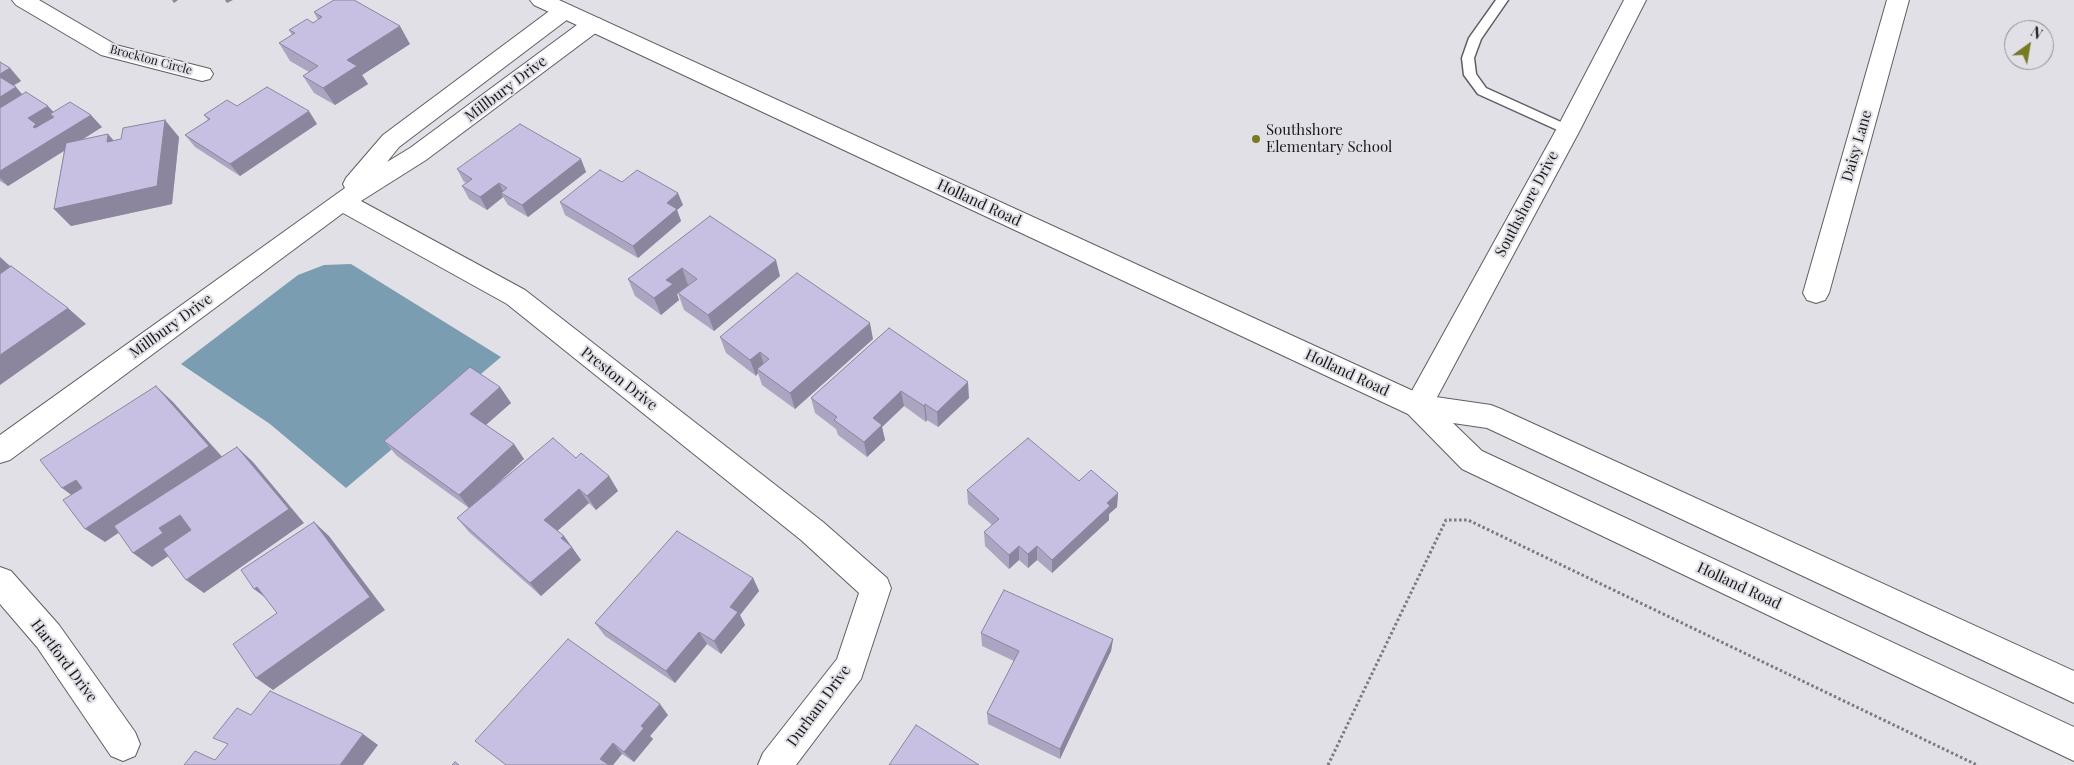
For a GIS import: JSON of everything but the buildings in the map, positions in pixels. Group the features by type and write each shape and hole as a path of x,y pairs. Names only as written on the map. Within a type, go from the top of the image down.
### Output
{"street":[{"name":"Brockton Circle","path":"23,0 109,50 202,74"},
{"name":"Holland Road","path":"541,0 1418,406 1491,417 2074,687"},
{"name":"Southshore Drive","path":"1418,406 1568,130 1635,0"},
{"name":"Daisy Lane","path":"1816,293 1898,0"},
{"name":"Millbury Drive","path":"342,200 391,141 564,11"},
{"name":"Millbury Drive","path":"0,451 342,200 418,154 593,24"},
{"name":"Preston Drive","path":"342,200 516,297 812,531 876,588"},
{"name":"Holland Road","path":"1418,406 1472,460 2074,744"},
{"name":"Hartford Drive","path":"0,581 48,636 123,744"},
{"name":"Durham Drive","path":"775,765 850,668 876,588"}],"lane":[{"path":"1502,0 1475,38 1468,58 1470,75 1482,91 1568,130"}],"path":[{"path":"1328,765 1446,520 1468,520 1977,765"}],"water":[{"path":"351,264 501,357 346,488 270,424 181,364 298,275 324,265"}],"place":[{"name":"Southshore Elementary School","path":"1256,139"}]}
